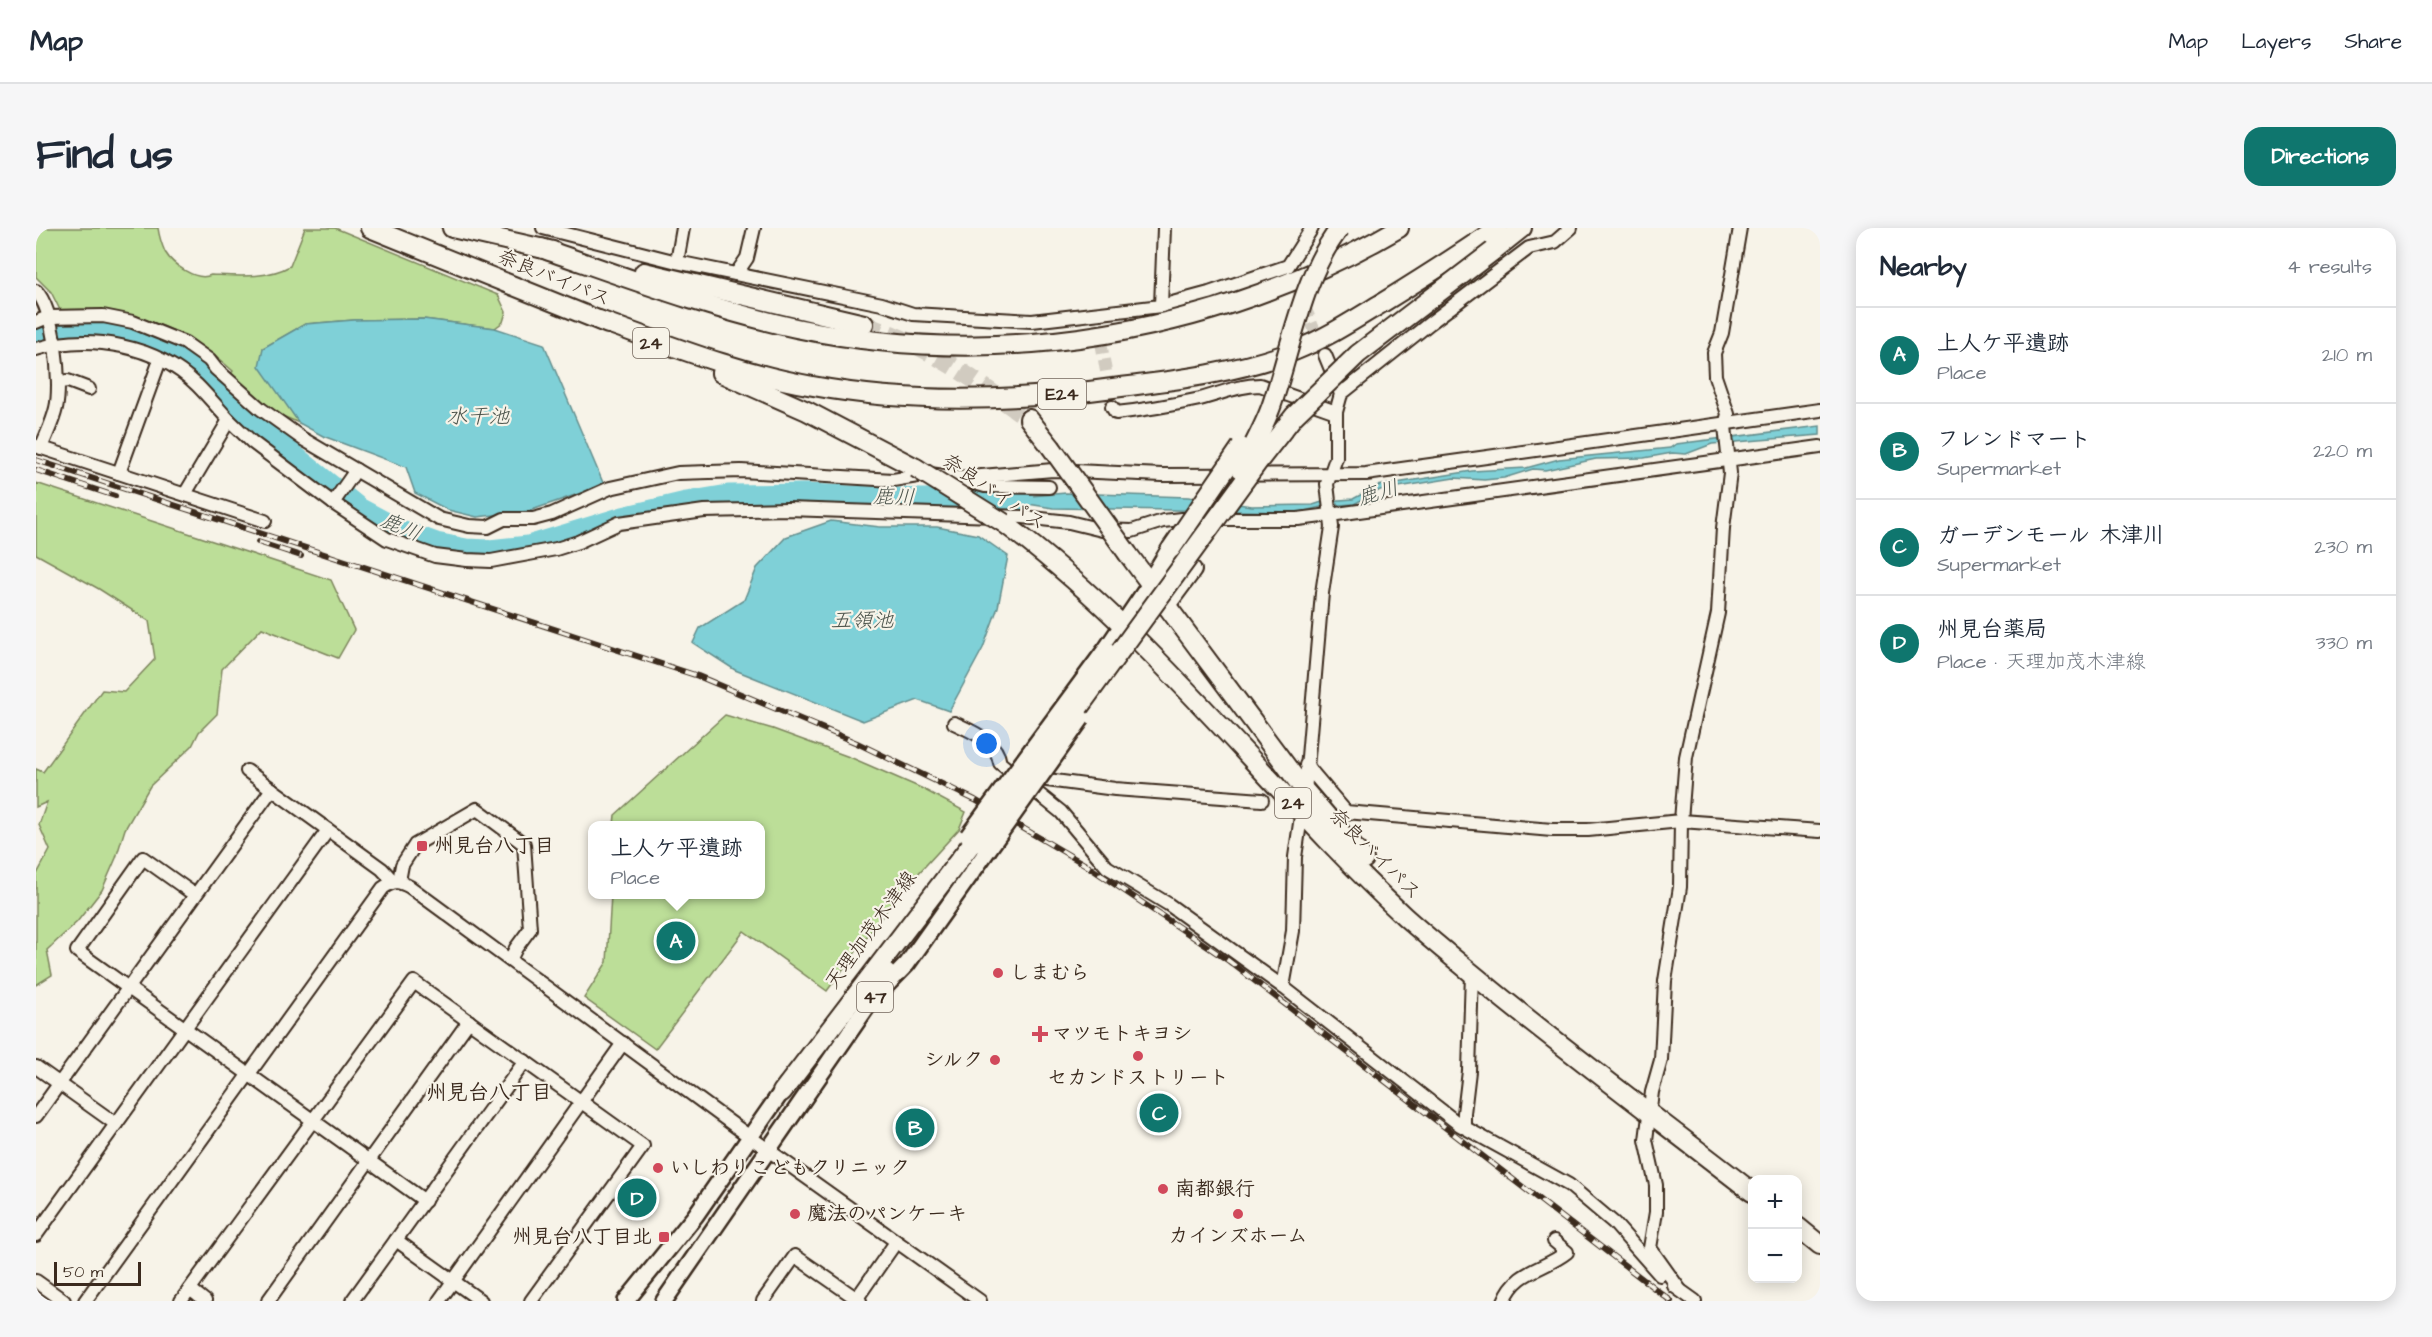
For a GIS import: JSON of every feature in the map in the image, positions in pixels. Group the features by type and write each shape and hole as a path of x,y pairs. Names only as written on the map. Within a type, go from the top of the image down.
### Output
{"highway":[{"name":"奈良バイパス","path":"370,228 599,321 807,411 916,468 1004,523 1043,552 1139,639 1302,813 1406,917 1592,1071 1748,1189"},
{"name":"奈良バイパス","path":"452,228 864,324"},
{"path":"1150,584 1246,438 1264,393 1296,288 1325,228"},
{"path":"871,1001 879,981 1241,470 1257,440 1270,407 1311,281 1327,247 1340,228"},
{"path":"541,248 699,301 795,327 882,341 1011,345 1110,334 1199,313 1287,283 1335,262 1399,228"},
{"name":"E24","path":"599,321 735,367 812,386 852,393 928,399 965,399 1083,392 1240,367 1295,350 1370,311 1498,228"},
{"path":"782,1092 978,841 1294,416 1358,354 1522,228"},
{"path":"1166,605 1266,467 1325,399 1493,251"},
{"name":"奈良バイパス","path":"1029,419 1305,791 1361,856 1449,943 1472,973"},
{"path":"1800,1229 1820,1245"}],"main road":[{"path":"978,841 1150,584"},
{"path":"978,841 1166,605"},
{"name":"47","path":"664,1301 703,1248 871,1001"},
{"path":"627,1301 695,1216 782,1092"}],"street":[{"path":"543,228 677,262 882,304 914,314 1032,321 1098,319 1209,293 1288,266 1312,228"},
{"path":"677,262 683,228"},
{"path":"736,274 747,258 754,228"},
{"path":"1161,306 1164,228"},
{"path":"1283,987 1293,931 1295,857 1305,791 1322,593 1332,527 1329,479 1336,458 1336,412 1341,394 1366,372 1529,248 1555,242 1571,228"},
{"path":"1680,1290 1650,1248 1656,1185 1646,1140 1652,1092 1661,1060 1665,981 1680,887 1681,821 1686,757 1718,613 1729,457 1725,425 1728,414 1715,376 1714,353 1722,333 1740,228"},
{"path":"36,291 44,299 54,340 59,381 56,409 39,447 265,520"},
{"path":"36,322 103,316 157,330 185,343 209,360 261,409 303,439 440,519 469,526 488,527 504,519 533,519 552,514 610,488 678,473 741,471 893,480 930,474 958,478 985,486 1049,487"},
{"path":"36,349 54,340 116,344 160,360 196,384 252,442 333,503 387,539 435,556 491,561 556,549 578,542 619,523 704,511 788,509 1023,517 1069,522 1094,529 1132,531 1163,521 1181,519 1298,519 1729,457 1820,447"},
{"path":"1325,355 1341,394"},
{"path":"118,473 160,360"},
{"path":"59,381 68,381 89,389"},
{"path":"1112,406 1116,413 1136,411 1199,399 1250,385 1260,385 1336,412"},
{"path":"958,478 1053,470 1329,479 1820,410"},
{"path":"185,495 229,420"},
{"path":"333,503 356,470"},
{"path":"954,723 980,736 998,752 1000,763 1061,812 1107,867 1168,904 1283,987 1464,1126 1569,1185 1614,1223 1656,1272 1695,1301"},
{"path":"1306,765 1346,812 1552,830 1588,830 1681,821 1820,831"},
{"path":"247,771 396,881 410,887 750,1137 980,1301"},
{"path":"1022,781 1034,777 1116,789 1263,800"},
{"path":"36,1116 272,789"},
{"path":"85,1301 383,888 396,881 402,865 415,845 477,810 524,844 530,929 510,960"},
{"path":"36,1235 328,830"},
{"path":"195,895 143,858 77,951 367,1162 425,1201"},
{"path":"1464,1126 1469,1071 1472,973"},
{"path":"181,1301 414,982 644,1146 531,1301"},
{"path":"268,1301 469,1021"},
{"path":"439,1301 623,1043"},
{"path":"352,1301 525,1061"},
{"path":"36,1067 116,1124"},
{"path":"396,1240 481,1301"},
{"path":"1504,1301 1510,1286 1538,1268 1555,1262 1567,1252 1554,1240"},
{"path":"763,1301 795,1256 857,1300 897,1242"},
{"path":"36,1281 64,1301"},
{"path":"190,1290 205,1301"}],"green space":[{"path":"40,228 158,228 165,252 173,262 185,271 205,277 211,275 252,276 281,270 290,266 305,228 335,228 498,295 506,312 503,322 495,328 423,319 354,320 305,324 263,348 283,399 299,423 271,411 229,376 233,371 214,355 174,331 131,316 109,312 60,310 51,292 36,277 36,237"},
{"path":"36,483 331,580 354,630 338,658 262,628 222,669 217,714 199,732 192,746 150,786 125,829 116,858 102,890 77,922 47,950 52,975 36,985 36,876 50,850 39,825 47,802 36,807 36,769 43,772 102,690 124,692 155,659 149,621 99,589 36,554"},
{"path":"725,715 773,729 852,758 921,788 966,812 959,829 894,900 827,991 744,931 655,1049 584,998 607,962 611,899 765,899 765,821 614,821 615,815"}],"water":[{"name":"水干池","path":"423,319 495,328 544,344 604,485 529,511 477,517 448,510 415,493 406,467 323,436 299,423 259,366 263,348 305,324 354,320"},
{"path":"1820,426 1820,435 1712,444 1686,454 1596,459 1545,470 1533,469 1504,478 1484,480 1454,478 1380,490 1354,504 1325,506 1300,512 1053,508 996,499 1066,493 1188,497 1252,506 1313,505 1325,501 1353,499 1377,486 1472,471 1526,468 1559,459 1670,448 1676,444"},
{"name":"五領池","path":"831,521 880,527 937,527 978,535 1008,556 998,607 983,648 949,711 918,700 863,721 735,670 693,643 700,628 744,600 757,568 786,537"}],"waterway":[{"name":"鹿川","path":"36,335 65,328 116,331 147,340 200,370 226,398 359,508 400,530 436,543 466,549 489,550 528,546 623,517 728,495 805,494 921,499 1023,499"}],"tunnel":[{"path":"1291,273 1321,346"},
{"path":"864,324 931,353 970,377 1029,419"},
{"path":"1098,324 1112,407"}],"railway":[{"path":"36,460 698,676 857,743 975,800 1086,865 1229,961 1671,1301"},
{"path":"36,470 115,496"},
{"path":"258,542 301,556"}],"place":[{"name":"州見台八丁目","path":"422,846"},
{"name":"上人ケ平遺跡","path":"676,941"},
{"name":"しまむら","path":"998,973"},
{"name":"マツモトキヨシ","path":"1040,1034"},
{"name":"セカンドストリート","path":"1138,1056"},
{"name":"シルク","path":"995,1060"},
{"name":"ガーデンモール 木津川","path":"1159,1113"},
{"name":"フレンドマート","path":"915,1128"},
{"name":"いしわりこどもクリニック","path":"658,1168"},
{"name":"南都銀行","path":"1163,1189"},
{"name":"州見台薬局","path":"637,1198"},
{"name":"魔法のパンケーキ","path":"795,1214"},
{"name":"カインズホーム","path":"1238,1214"},
{"name":"州見台八丁目北","path":"664,1237"}],"district":[{"name":"州見台八丁目","path":"489,1092"}]}
